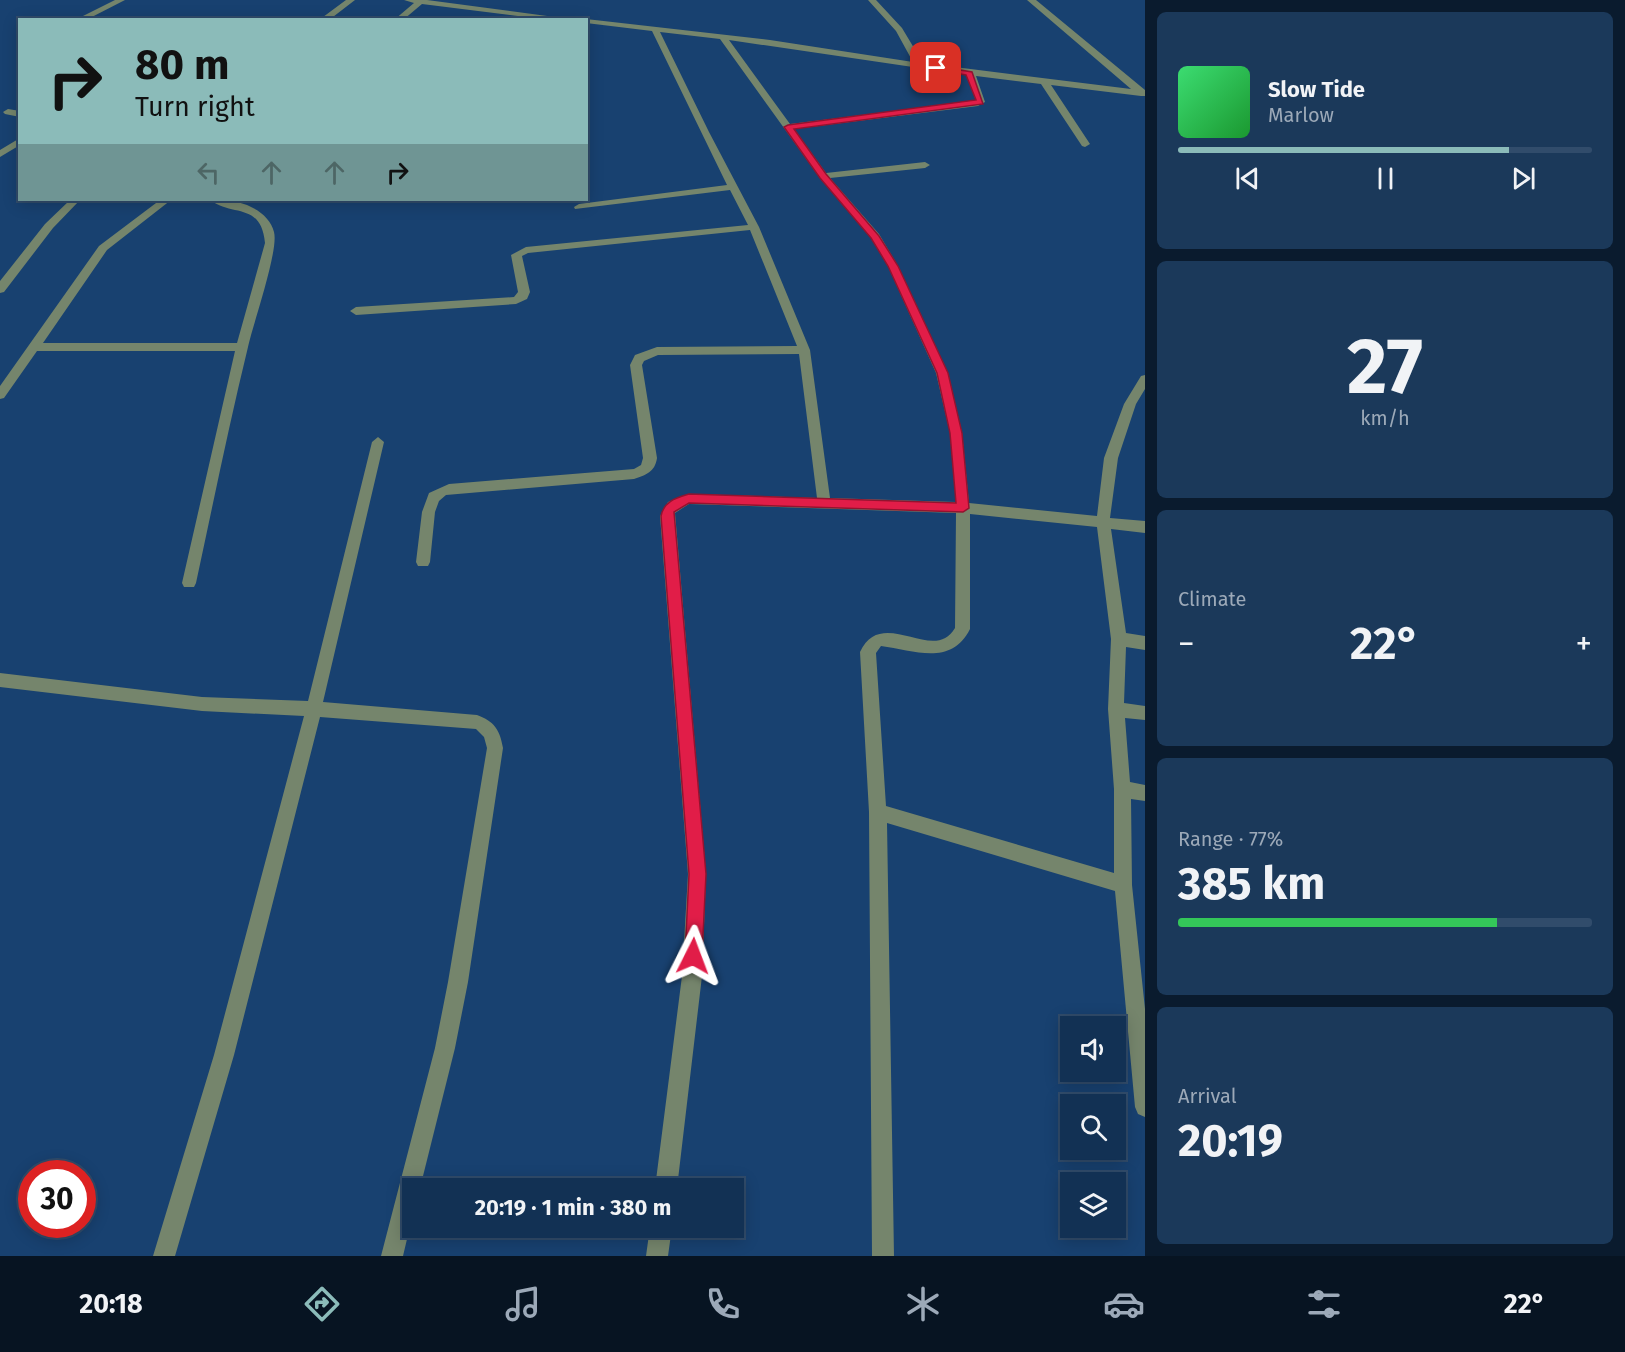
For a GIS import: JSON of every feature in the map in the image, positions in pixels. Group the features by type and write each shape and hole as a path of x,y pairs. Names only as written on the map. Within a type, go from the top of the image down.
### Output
{"street":[{"path":"83,18 121,0"},
{"path":"326,18 351,0"},
{"path":"408,0 556,18"},
{"path":"872,0 899,30 920,66"},
{"path":"1031,0 1143,93"},
{"path":"401,18 420,2"},
{"path":"588,21 816,48 970,73 1143,93"},
{"path":"655,29 754,226 804,350 824,501"},
{"path":"723,37 823,176 875,236 893,266 942,373 956,433 963,508 962,629 959,640 940,647 879,639 873,643 868,652 878,812 883,1256"},
{"path":"788,127 975,104 981,102 970,73"},
{"path":"1044,81 1085,144"},
{"path":"8,112 18,114"},
{"path":"0,154 18,142"},
{"path":"823,176 925,165"},
{"path":"579,207 733,187"},
{"path":"0,289 49,226 74,201"},
{"path":"0,395 103,248 165,201"},
{"path":"189,583 242,346 270,243 270,230 266,221 258,214 218,201"},
{"path":"356,311 516,300 521,298 524,292 516,255 526,250 754,226"},
{"path":"36,346 242,346"},
{"path":"423,562 430,508 433,497 440,492 449,489 634,474 644,471 650,464 650,458 636,365 639,358 657,351 804,350"},
{"path":"1145,379 1130,404 1111,458 1103,522 1119,639 1116,709 1122,789 1123,885 1145,1107"},
{"path":"164,1256 211,1107 314,709 378,442"},
{"path":"667,1178 693,976 698,874 668,528 669,509 676,503 689,499 824,501 963,508 1145,527"},
{"path":"1119,639 1145,643"},
{"path":"0,680 201,704 314,709 477,722 487,726 494,736 495,748 458,982 445,1048 392,1256"},
{"path":"1116,709 1145,713"},
{"path":"1122,789 1145,793"},
{"path":"878,812 1123,885"},
{"path":"657,1256 659,1238"}],"route":[{"path":"693,956 698,874 667,516 669,509 676,503 689,499 824,501 963,508 956,433 950,400 942,373 893,266 875,236 823,176 788,127 981,102 970,73 936,68"}]}
